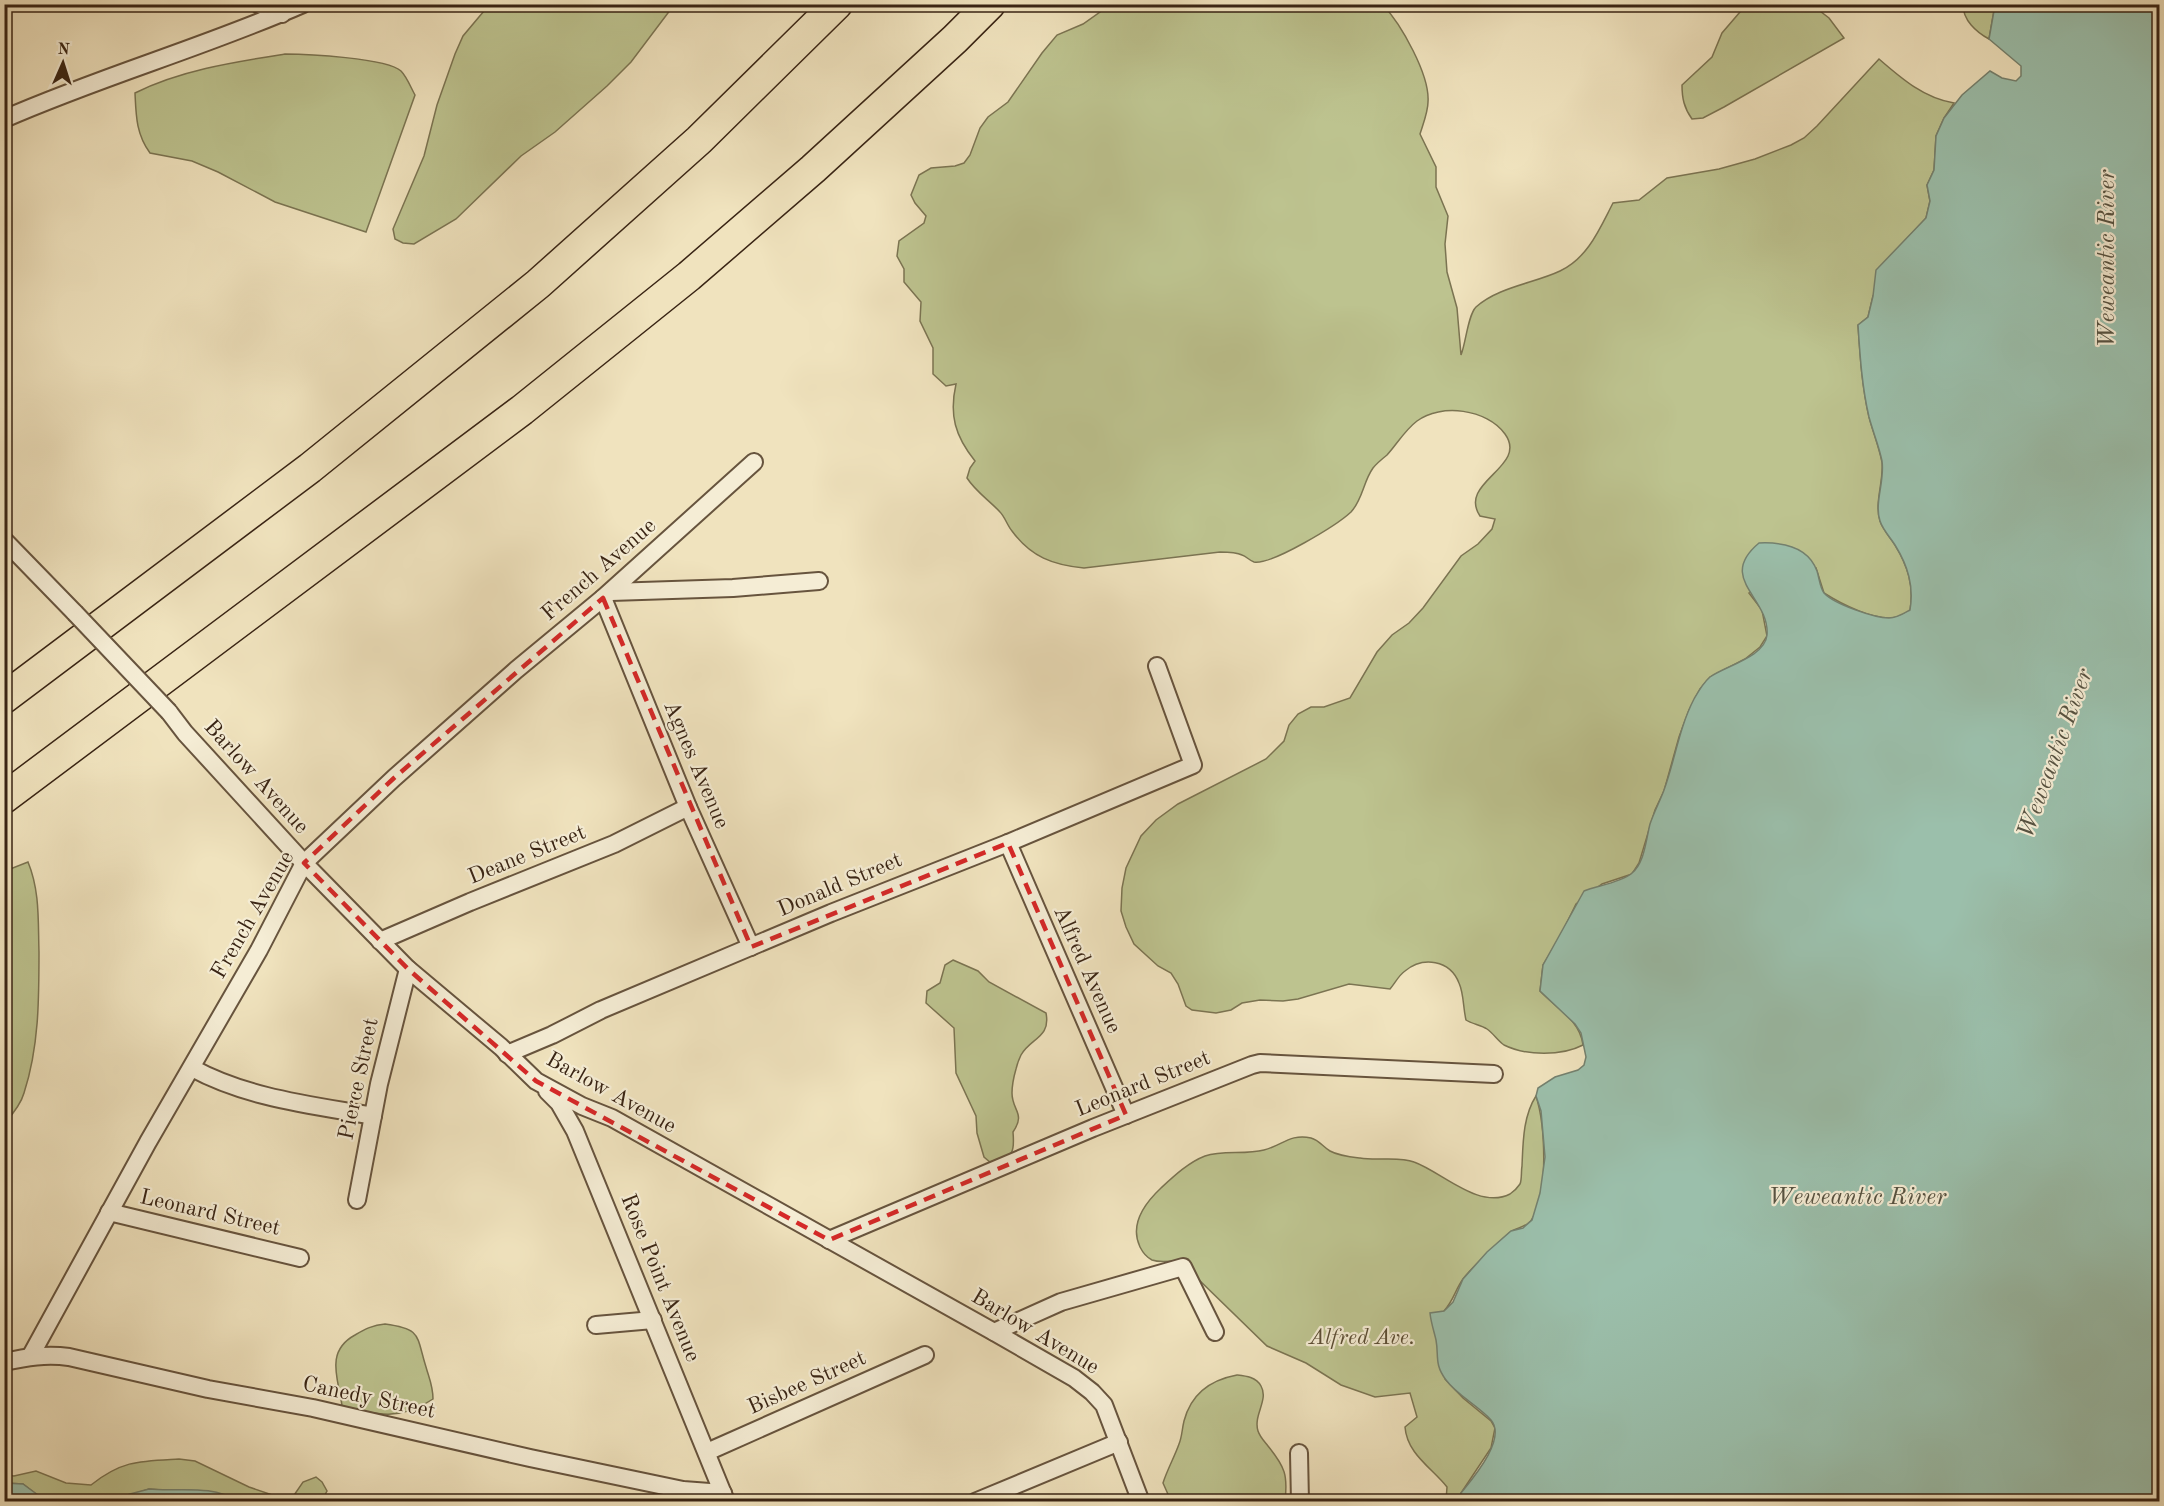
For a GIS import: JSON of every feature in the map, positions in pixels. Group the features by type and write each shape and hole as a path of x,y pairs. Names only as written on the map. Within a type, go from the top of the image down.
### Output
{"highway":[{"path":"4,698 310,468 538,284 699,140 837,4"},
{"path":"4,798 522,410 680,283 813,169 988,8"}],"street":[{"path":"258,4 282,14"},
{"path":"4,119 62,94 257,24 303,4"},
{"name":"French Avenue","path":"30,1357 259,950 304,863 411,762 516,670 607,595 754,462"},
{"name":"Barlow Avenue","path":"4,540 169,712 185,734 304,863 380,941 408,969 536,1081 582,1106 612,1118 1074,1378 1104,1405 1141,1502"},
{"path":"607,595 819,581"},
{"name":"Agnes Avenue","path":"607,595 688,807 751,947"},
{"name":"Donald Street","path":"507,1054 552,1035 601,1010 1193,765 1157,666"},
{"name":"Deane Street","path":"380,941 614,844 688,807"},
{"name":"Alfred Avenue","path":"1008,843 1126,1115"},
{"name":"Pierce Street","path":"357,1200 379,1083 408,969"},
{"name":"Leonard Street","path":"829,1240 1239,1068 1260,1063 1494,1074"},
{"path":"192,1068 231,1085 257,1093 373,1116"},
{"name":"Rose Point Avenue","path":"536,1081 559,1103 575,1131 724,1497"},
{"name":"Leonard Street","path":"110,1212 300,1258"},
{"path":"994,1332 1061,1302 1183,1267 1215,1332"},
{"path":"596,1325 653,1320"},
{"name":"Canedy Street","path":"4,1362 50,1355 69,1357 208,1389 313,1408 530,1458 724,1497"},
{"name":"Bisbee Street","path":"706,1452 926,1355"},
{"path":"975,1502 1006,1496 1119,1442"},
{"path":"1299,1453 1300,1502"}],"highlighted area":[{"path":"603,598 751,947 1008,843 1126,1115 829,1240 536,1081 408,969 304,863 394,778"}],"green space":[{"path":"489,5 674,5 631,62 607,86 555,132 521,156 456,219 414,244 403,243 395,239 393,229 424,156 437,105 455,54 463,36"},
{"path":"1110,5 1383,5 1406,37 1419,64 1427,91 1427,110 1420,134 1436,167 1436,187 1448,216 1445,244 1447,272 1457,308 1461,355 1471,316 1476,307 1495,295 1560,271 1570,265 1586,250 1613,203 1639,200 1667,178 1719,169 1755,159 1804,138 1879,59 1923,92 1954,103 1936,136 1934,170 1927,185 1930,201 1926,218 1901,245 1873,296 1868,317 1858,325 1867,406 1882,462 1878,514 1907,568 1911,593 1910,610 1899,617 1889,618 1869,615 1849,607 1824,593 1816,568 1749,593 1762,610 1767,636 1760,647 1745,659 1710,677 1700,689 1679,737 1664,791 1655,810 1639,863 1632,874 1602,884 1576,904 1543,965 1540,991 1572,1021 1581,1036 1583,1045 1555,1053 1533,1053 1504,1045 1487,1029 1466,1020 1462,992 1455,975 1443,965 1428,962 1412,966 1390,989 1349,984 1298,999 1242,1003 1231,1010 1216,1013 1192,1010 1186,1006 1178,984 1171,973 1158,966 1134,944 1126,927 1121,911 1122,888 1126,868 1141,836 1156,820 1178,804 1266,759 1284,741 1289,725 1298,714 1311,707 1324,707 1350,698 1377,652 1392,635 1409,623 1423,608 1461,556 1478,544 1492,529 1495,519 1480,516 1475,504 1484,484 1508,456 1510,446 1505,434 1497,426 1476,414 1451,411 1427,415 1417,421 1373,468 1351,512 1304,543 1263,561 1254,562 1240,554 1220,552 1084,568 1053,562 1035,553 1019,540 1002,514 974,488 967,478 975,461 955,425 953,406 956,384 946,386 933,374 933,348 920,321 921,302 904,282 904,269 897,256 899,241 924,223 926,216 911,195 919,175 931,168 964,163 970,155 980,128 988,117 1008,102 1057,35 1083,24"},
{"path":"1739,5 1812,5 1829,18 1844,38 1724,107 1703,118 1692,119 1684,103 1682,85 1712,57 1722,33 1740,12"},
{"path":"1963,5 1995,5 1989,39 1971,25 1965,16"},
{"path":"285,54 364,60 393,67 403,73 415,95 366,232 275,202 218,172 192,161 150,153 145,146 136,117 135,93 189,73"},
{"path":"28,862 35,884 38,906 37,1023 33,1058 24,1093 19,1105 5,1123 5,871"},
{"path":"953,960 978,971 989,982 1046,1013 1047,1021 1043,1033 1025,1049 1017,1064 1012,1093 1018,1120 1013,1132 1011,1153 991,1163 984,1157 977,1133 976,1116 956,1073 954,1028 926,1003 927,991 940,983 945,965"},
{"name":"Alfred Ave.","path":"1536,1096 1542,1124 1544,1159 1541,1193 1537,1208 1530,1222 1509,1233 1467,1274 1444,1311 1445,1379 1463,1398 1491,1421 1495,1428 1491,1448 1461,1493 1461,1501 1446,1501 1447,1487 1410,1445 1405,1427 1417,1417 1410,1393 1375,1397 1341,1385 1306,1363 1267,1346 1194,1275 1188,1259 1165,1262 1152,1260 1140,1247 1136,1230 1144,1207 1161,1188 1187,1166 1205,1156 1264,1150 1298,1137 1314,1139 1330,1151 1345,1156 1367,1159 1402,1159 1414,1162 1473,1194 1498,1198 1510,1194 1521,1182 1524,1130 1528,1112"},
{"path":"385,1324 406,1328 416,1335 431,1382 433,1399 410,1411 389,1414 366,1412 342,1406 336,1367 339,1350 345,1342 359,1333 373,1326"},
{"path":"1237,1375 1254,1379 1263,1391 1257,1419 1258,1431 1284,1472 1285,1501 1171,1501 1163,1483 1180,1441 1191,1403 1203,1390 1218,1380"},
{"path":"179,1459 195,1461 249,1487 290,1501 303,1482 316,1477 327,1491 321,1502 236,1501 232,1498 191,1490 149,1489 112,1501 46,1502 23,1484 5,1483 5,1475 14,1476 36,1471 66,1483 91,1485 112,1471 132,1463"}],"water":[{"name":"Weweantic River","path":"1995,5 2159,5 2159,1501 1461,1501 1461,1493 1492,1447 1495,1428 1491,1420 1456,1391 1442,1374 1438,1365 1436,1340 1430,1313 1444,1311 1453,1302 1463,1279 1487,1252 1511,1231 1523,1228 1532,1220 1540,1193 1545,1157 1541,1111 1536,1096 1538,1088 1555,1077 1578,1070 1584,1065 1586,1057 1581,1033 1575,1024 1540,991 1543,965 1584,891 1627,877 1639,864 1685,721 1694,699 1705,682 1710,677 1752,655 1765,643 1766,622 1743,578 1743,567 1747,556 1759,543 1776,543 1793,547 1801,551 1813,563 1824,593 1836,602 1874,616 1889,618 1900,616 1910,610 1911,593 1907,568 1878,514 1883,469 1867,406 1858,325 1868,317 1876,270 1926,218 1930,201 1927,185 1934,170 1936,136 1944,118 1962,95 1990,71 2002,78 2016,81 2021,76 2021,66 1989,39"},
{"path":"4,1483 23,1484 46,1501 5,1501"},
{"path":"149,1489 217,1492 236,1501 112,1501"}]}
